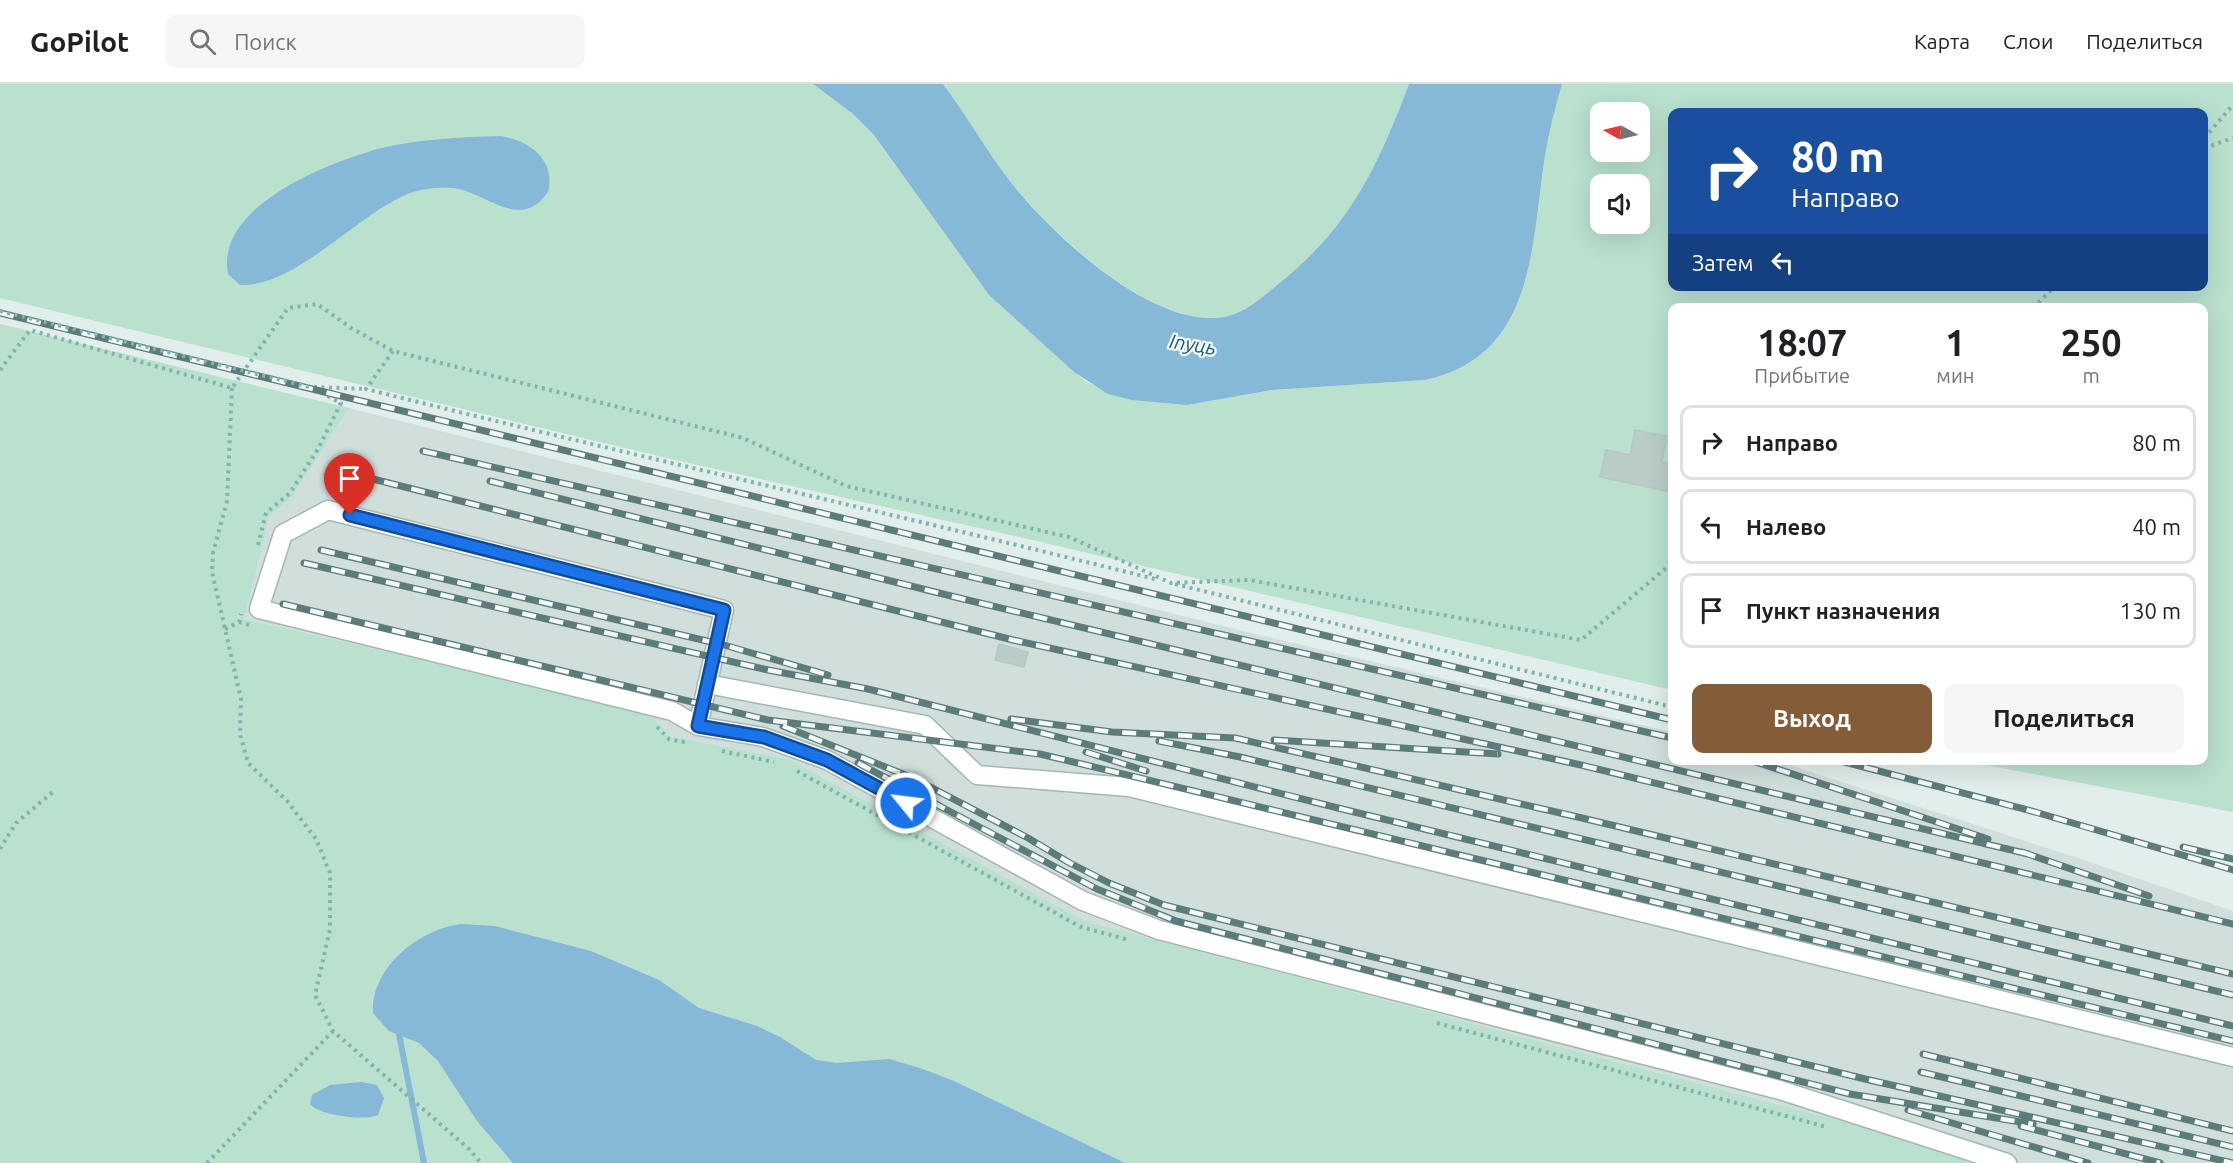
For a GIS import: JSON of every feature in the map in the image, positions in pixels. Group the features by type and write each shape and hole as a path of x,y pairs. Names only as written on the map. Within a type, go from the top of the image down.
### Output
{"lane":[{"path":"698,726 724,610 328,510 284,534 259,609 672,711 698,726 764,737 827,760 1083,901 1159,930 1780,1090 2007,1163"},
{"path":"707,684 925,725 977,775 1129,787 2233,1057"}],"path":[{"path":"2208,133 2233,105"},
{"path":"2208,147 2233,138"},
{"path":"2038,303 2050,291"},
{"path":"481,1163 469,1149 333,1031 315,995 330,929 330,873 316,839 287,801 248,763 240,734 240,699 212,572 213,553 227,501 232,388 288,308 317,304 351,328 393,351 743,438 846,486 1069,537 1171,583 1249,579 1581,640 1668,566"},
{"path":"0,311 310,387 366,389 615,451 798,491 1668,706"},
{"path":"0,370 30,330 232,388"},
{"path":"366,389 393,351"},
{"path":"255,557 266,513 290,493 318,449 341,403 310,387"},
{"path":"225,628 239,622 242,611"},
{"path":"0,849 16,823 54,791"},
{"path":"207,1163 333,1031"}],"shaded area":[{"path":"349,408 1255,634 1668,731 1668,765 1789,765 2078,858 2233,911 2233,1163 1971,1163 1890,1134 1085,921 791,760 669,736 649,712 244,619 270,516 293,496"}],"green space":[{"path":"0,84 813,84 853,114 874,135 989,295 1074,372 1088,383 1187,405 1272,390 1425,380 1461,367 1489,347 1508,322 1521,292 1530,260 1548,138 1562,84 2233,84 2233,812 1986,765 2208,765 2208,303 1668,303 1668,689 1028,539 671,459 0,298"},
{"path":"943,84 1409,84 1372,170 1342,219 1323,242 1302,264 1254,303 1231,315 1213,318 1187,315 1159,305 1131,290 1076,250 1013,185"},
{"path":"0,324 349,408 293,496 270,516 244,619 649,712 669,736 791,760 1085,921 1890,1134 1971,1163 0,1163"}],"water":[{"name":"Іпуць","path":"813,84 943,84 1013,185 1052,228 1076,250 1131,290 1159,305 1187,315 1213,318 1231,315 1254,303 1302,264 1323,242 1342,219 1372,170 1409,84 1562,84 1548,138 1530,260 1521,292 1508,322 1489,347 1461,367 1425,380 1272,390 1187,405 1132,400 1108,394 1074,372 989,295 874,135 853,114"},
{"path":"501,136 530,147 544,161 548,170 548,192 537,204 526,209 515,210 454,188 433,188 413,192 371,215 284,274 262,282 240,285 228,274 229,250 239,228 257,208 279,191 305,177 378,149 439,139"},
{"path":"460,924 495,926 591,951 659,980 699,1008 757,1026 780,1037 816,1060 837,1063 889,1059 920,1068 954,1081 1125,1163 513,1163 477,1121 438,1061 419,1043 389,1031 373,1013 374,996 380,981 400,954 429,934"},
{"path":"361,1082 377,1085 384,1098 378,1115 363,1118 343,1116 323,1112 310,1104 312,1095 330,1085"}],"building":[{"path":"1635,430 1667,436 1662,462 1668,463 1668,491 1600,477 1606,450 1630,455"},
{"path":"999,644 1028,652 1024,667 995,660"}],"waterway":[{"path":"398,1029 424,1163"}],"railway":[{"path":"0,313 1668,719"},
{"path":"423,451 1668,737"},
{"path":"357,475 1013,640 1581,765 2233,924"},
{"path":"490,481 955,597 2028,854"},
{"path":"321,550 724,645 828,675"},
{"path":"304,563 768,670 868,689 1338,808 2233,1026"},
{"path":"283,604 768,720 1040,754 2233,1041"},
{"path":"1011,719 1112,732 1235,738 1582,818 2233,974"},
{"path":"783,726 913,778 1109,883 1164,905 1865,1079 2233,1163"},
{"path":"1274,740 1498,754"},
{"path":"1159,741 1240,757 2233,995"},
{"path":"1086,752 1146,771"},
{"path":"858,763 1097,889 1176,921 1850,1094 2033,1124"},
{"path":"1765,765 1988,839"},
{"path":"1856,765 2035,812 2233,870"},
{"path":"2183,847 2233,859"},
{"path":"2022,852 2149,896"},
{"path":"1923,1054 2233,1131"},
{"path":"1921,1072 2233,1147"},
{"path":"1908,1110 2088,1163"},
{"path":"2021,1126 2160,1163"}],"route":[{"path":"350,515 724,610 698,726 764,737 827,760 906,803"}]}
